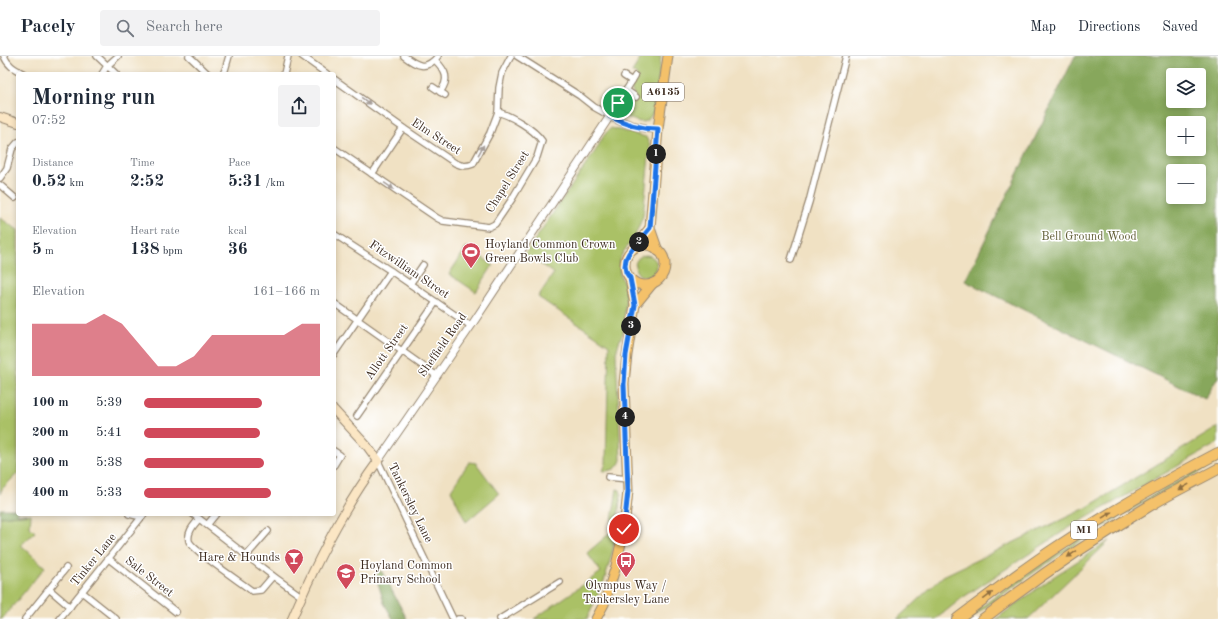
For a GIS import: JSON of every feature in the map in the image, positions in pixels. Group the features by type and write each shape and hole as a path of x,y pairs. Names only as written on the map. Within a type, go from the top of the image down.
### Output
{"highway":[{"name":"M1","path":"957,619 1012,578 1063,543 1136,498 1218,453"},
{"name":"M1","path":"983,619 1022,589 1076,552 1147,508 1218,469"}],"main road":[{"name":"A6135","path":"635,305 653,282 662,274 664,268 664,262 658,251 650,228 658,129 668,56"},
{"path":"0,117 16,122"},
{"name":"A6135","path":"596,619 604,604 616,566 624,529 628,491 624,384 626,355 635,305 630,278 626,272 625,266 629,253 650,228"},
{"path":"634,248 647,245 658,251"},
{"path":"630,278 641,284 653,282"},
{"path":"336,414 378,461"},
{"name":"Sheffield Road","path":"292,619 301,596 337,525 378,461"}],"street":[{"path":"4,56 6,62 12,68 20,72"},
{"path":"97,56 114,72"},
{"path":"103,72 107,66 118,56"},
{"path":"189,56 206,72"},
{"path":"224,72 228,56"},
{"path":"284,72 288,56"},
{"path":"302,56 324,72"},
{"path":"404,56 419,66 427,65 437,58 446,76 442,94 433,86"},
{"name":"Elm Street","path":"336,80 455,163 461,166 468,166 473,164 483,147 498,112 499,88 502,73 511,56"},
{"path":"517,56 580,96 594,107 620,122 636,127 658,129"},
{"path":"791,260 809,202 846,56"},
{"name":"Sheffield Road","path":"378,461 471,326 610,116 633,78 624,76"},
{"path":"626,90 636,97"},
{"name":"Chapel Street","path":"336,149 436,218 443,221 489,227 495,224 512,199 538,156 542,141 539,136 527,127 498,112"},
{"path":"372,174 403,128"},
{"path":"0,178 7,168 12,148 16,144"},
{"path":"0,185 15,198"},
{"name":"Fitzwilliam Street","path":"336,235 471,326"},
{"path":"410,284 423,265"},
{"path":"336,351 391,271"},
{"name":"Allott Street","path":"357,416 436,302"},
{"path":"336,304 437,376"},
{"path":"336,452 340,455 336,461"},
{"name":"Tankersley Lane","path":"378,461 453,619"},
{"path":"608,477 628,479"},
{"name":"Tinker Lane","path":"60,619 143,516"},
{"path":"195,516 301,596"},
{"path":"208,525 215,516"},
{"path":"199,519 190,531 189,536 190,542 199,552 252,591 261,590 273,576"},
{"path":"247,556 268,531"},
{"name":"Sale Street","path":"109,559 176,612"},
{"path":"24,619 66,568"},
{"path":"500,619 560,582"},
{"path":"49,589 70,607"},
{"path":"82,592 116,619"}],"green space":[{"path":"642,56 661,56 655,108 649,119 641,122 621,114 620,109 624,102 622,101 625,97 629,96 635,99 631,88 637,75 632,72"},
{"name":"Bell Ground Wood","path":"1075,56 1218,56 1218,377 1205,399 965,281"},
{"path":"611,128 646,137 650,146 643,216 635,236 619,260 620,275 624,283 626,297 623,333 616,353 621,460 618,466 614,469 603,471 606,463 609,345 538,297 554,273 525,254 598,147 603,136"},
{"path":"0,218 16,229 16,475 2,489 0,494"},
{"name":"Hoyland Common Crown Green Bowls Club","path":"467,247 493,265 476,292 449,274"},
{"path":"646,255 654,258 657,266 654,274 646,277 638,274 635,266 638,258"},
{"path":"1218,427 1218,443 1067,529 962,598 936,619 897,619 943,576 1086,508"},
{"path":"1218,459 1218,462 1154,497 1091,535 1029,575 970,619 966,619 1026,574 1089,533"},
{"path":"469,462 476,463 499,494 466,522 451,490"},
{"path":"617,489 620,490 621,495 613,550 604,581 587,619 534,619 601,572 587,553 610,533"},
{"path":"0,509 16,509 16,515 0,517"},
{"path":"31,516 30,527 35,532 21,545 45,567 2,619 0,619 0,517"},
{"path":"1110,540 1028,619 996,619 1053,577"},
{"path":"381,570 407,619 393,619 384,603 376,576"}],"place":[{"name":"Hoyland Common Crown Green Bowls Club","path":"471,269"},
{"name":"Hare & Hounds","path":"294,575"},
{"name":"Olympus Way / Tankersley Lane","path":"626,578"},
{"name":"Hoyland Common Primary School","path":"346,590"}],"route":[{"path":"618,103 610,116 620,122 636,127 658,129 650,228 629,253 625,266 626,272 630,278 635,305 626,355 624,384 628,491 624,529"}]}
